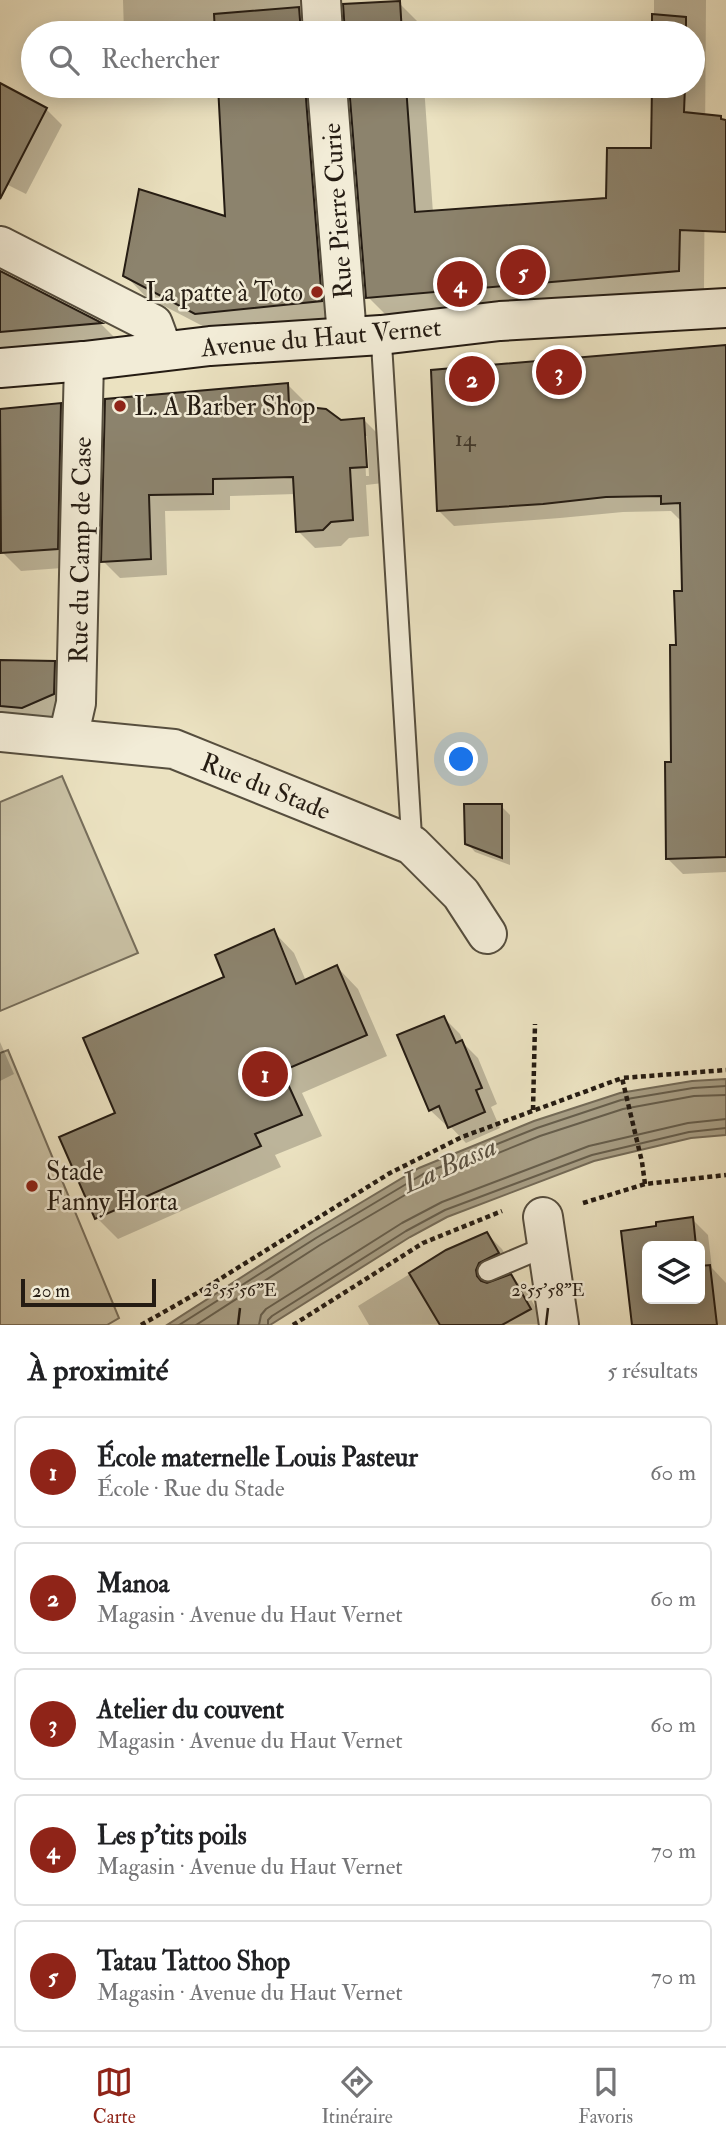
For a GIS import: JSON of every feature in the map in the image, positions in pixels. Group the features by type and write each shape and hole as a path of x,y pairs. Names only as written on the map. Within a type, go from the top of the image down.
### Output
{"street":[{"path":"321,0 322,21"},
{"name":"Rue Pierre Curie","path":"329,98 364,336"},
{"path":"0,246 153,324 163,351"},
{"name":"Avenue du Haut Vernet","path":"0,368 163,351 364,336 500,321 726,308"},
{"name":"Rue du Camp de Case","path":"68,738 76,703 84,361"},
{"name":"Rue du Stade","path":"0,732 174,749 412,845 461,894 487,934"},
{"path":"545,1231 559,1325"}],"lane":[{"path":"364,336 412,845"},
{"path":"488,1271 545,1231"}],"path":[{"path":"533,1110 534,1024"},
{"path":"141,1325 390,1173 462,1137 622,1078 726,1070"},
{"path":"622,1078 645,1184"},
{"path":"293,1325 423,1243 529,1200 545,1231 574,1205 645,1184 726,1175"}],"shaded area":[{"path":"62,776 138,953 0,1011 0,802"},
{"name":"Stade Fanny Horta","path":"8,1050 119,1318 107,1325 0,1325 0,1053"}],"water":[{"name":"La Bassa","path":"726,1079 726,1135 691,1138 594,1161 447,1217 410,1237 270,1325 167,1325 312,1232 419,1168 534,1121 620,1093 692,1081"}],"building":[{"path":"400,1 401,21 344,21 343,4"},
{"path":"299,7 300,21 214,21 214,14"},
{"path":"652,14 686,17 686,21 652,21"},
{"path":"0,83 21,94 21,98 28,98 47,108 0,199"},
{"path":"219,98 306,98 322,301 195,314 123,276 139,189 225,216"},
{"path":"350,98 407,98 415,212 606,198 607,148 651,148 652,98 685,98 684,112 721,116 721,119 726,120 726,232 680,230 679,271 366,298"},
{"path":"0,271 102,323 0,332"},
{"path":"726,345 726,857 666,859 665,762 671,762 670,645 676,645 674,591 682,591 680,503 661,504 661,496 606,497 437,511 431,370"},
{"path":"288,383 289,405 326,409 341,420 364,418 367,467 350,468 353,520 331,522 323,530 296,532 293,477 213,479 213,494 149,495 151,559 101,562 105,399"},
{"path":"61,403 58,549 1,553 0,409"},
{"path":"0,660 55,661 54,694 22,708 0,706"},
{"path":"464,804 502,804 502,858 465,844"},
{"path":"274,929 296,984 337,965 367,1035 282,1071 302,1115 255,1134 261,1146 95,1219 59,1137 115,1113 83,1038 224,977 215,955"},
{"path":"444,1016 456,1043 462,1040 482,1088 476,1090 485,1112 448,1128 439,1106 429,1111 397,1035"},
{"path":"693,1217 695,1241 642,1241 642,1304 705,1304 705,1266 710,1265 717,1325 632,1325 621,1231 656,1226 656,1222"},
{"path":"487,1232 499,1253 479,1263 477,1276 487,1283 511,1274 531,1309 502,1325 440,1325 409,1273 446,1250"}],"place":[{"name":"Tatau Tattoo Shop","path":"523,272"},
{"name":"Les p'tits poils","path":"460,284"},
{"name":"La patte à Toto","path":"317,292"},
{"name":"Atelier du couvent","path":"559,372"},
{"name":"Manoa","path":"472,379"},
{"name":"L. A Barber Shop","path":"120,406"},
{"name":"École maternelle Louis Pasteur","path":"265,1074"},
{"name":"Stade Fanny Horta","path":"32,1186"}]}
